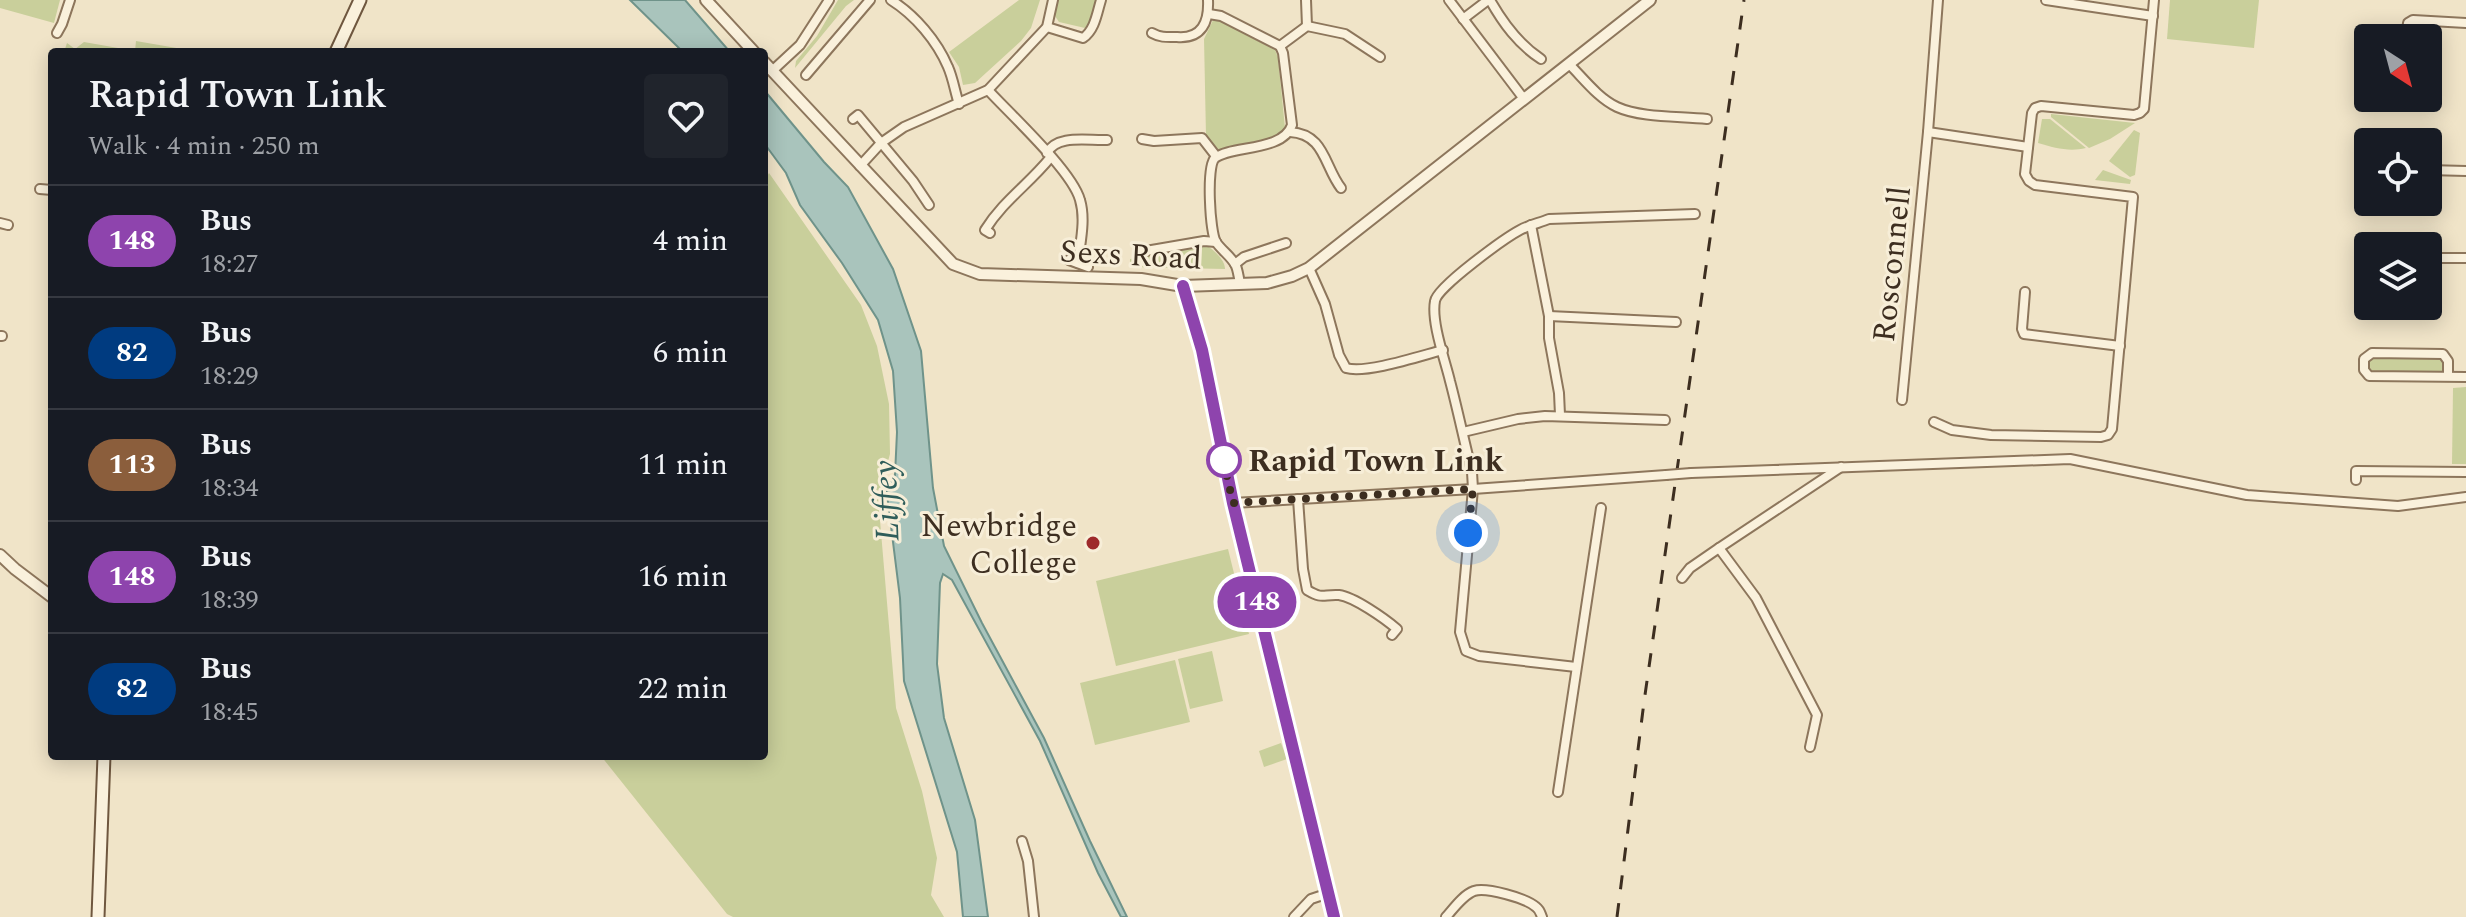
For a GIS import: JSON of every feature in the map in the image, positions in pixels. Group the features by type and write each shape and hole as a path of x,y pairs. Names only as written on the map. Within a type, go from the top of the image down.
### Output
{"main road":[{"path":"338,48 360,0"},
{"path":"98,917 104,760"}],"street":[{"path":"57,33 70,0"},
{"path":"706,0 750,48"},
{"path":"768,67 800,45 829,0"},
{"path":"806,75 815,57 870,0"},
{"path":"891,0 906,10 938,49 949,68 959,104"},
{"path":"860,166 881,143 904,127 988,90 1047,27 1053,0"},
{"path":"1047,27 1083,38 1089,34 1101,0"},
{"path":"1152,33 1159,37 1187,38 1197,34 1204,27 1209,14 1208,0"},
{"path":"1306,0 1307,26"},
{"path":"1449,0 1524,99"},
{"path":"1463,19 1489,0 1525,49 1541,59"},
{"name":"Sexs Road","path":"768,67 953,264 980,274 1141,279 1183,286 1267,283 1309,268 1650,0"},
{"name":"Rosconnell","path":"1902,400 1938,0"},
{"path":"2046,0 2153,16"},
{"path":"1934,422 1952,430 1991,435 2101,437 2108,435 2112,429 2133,197 2035,185 2025,174 2035,108 2041,106 2134,115 2144,109 2154,0"},
{"path":"1209,14 1221,16 1280,46 1292,125 1290,132 1280,138 1258,147 1216,156 1212,162 1212,229 1216,242 1235,264 1240,284"},
{"path":"2408,24 2413,20 2466,23"},
{"path":"1280,46 1307,26 1345,34 1380,57"},
{"path":"1569,64 1600,95 1631,112 1707,119"},
{"path":"988,90 1068,175 1081,201 1083,230 1073,262 1088,267"},
{"path":"853,119 858,115 924,201"},
{"path":"1290,132 1308,136 1320,148 1341,188"},
{"path":"1928,132 2028,147"},
{"path":"1142,139 1202,138 1216,156"},
{"path":"990,233 985,230 995,214 1037,175 1054,144 1064,141 1079,145 1107,140"},
{"path":"2442,170 2466,171"},
{"path":"40,189 48,190"},
{"path":"1576,667 1479,656 1466,651 1460,632 1472,472 1435,311 1437,295 1516,233 1549,219 1695,214"},
{"path":"1531,225 1549,316 1549,338 1560,415"},
{"path":"1140,252 1204,241 1216,242"},
{"path":"1235,264 1244,257 1286,243"},
{"path":"2442,258 2466,258"},
{"path":"1309,268 1325,304 1339,355 1346,368 1366,369 1443,350"},
{"path":"1183,286 1202,350 1233,503 1334,917"},
{"path":"2025,292 2024,334 2120,346"},
{"path":"1549,316 1676,322"},
{"path":"2448,376 2448,361 2443,354 2372,353 2364,359 2364,370 2369,376 2466,377"},
{"path":"1463,432 1518,419 1560,415 1665,420"},
{"path":"1233,503 1691,473 2070,459 2247,495 2398,506 2466,497"},
{"path":"1682,578 1690,568 1842,467"},
{"path":"2356,480 2356,471 2466,472"},
{"path":"1298,499 1307,590 1319,597 1340,595 1362,606 1397,629 1392,635"},
{"path":"1558,792 1601,508"},
{"path":"1719,548 1756,598 1817,715 1810,747"},
{"path":"0,555 48,594"},
{"path":"1022,841 1028,861 1034,917"},
{"path":"1446,917 1476,890 1529,902 1542,917"},
{"path":"1294,917 1311,899 1329,893"}],"green space":[{"path":"0,0 60,0 54,23 0,8"},
{"path":"838,0 854,0 795,68 796,61 817,36"},
{"path":"1019,0 1040,0 1031,28 975,83 963,85 959,67 949,52"},
{"path":"1057,0 1096,0 1090,23 1085,28 1059,22 1053,13"},
{"path":"2170,0 2259,0 2254,48 2167,39"},
{"path":"1214,18 1275,50 1285,128 1277,137 1221,152 1206,136 1204,39"},
{"path":"136,41 176,48 135,48"},
{"path":"84,42 118,48 76,48"},
{"path":"2051,114 2135,123 2089,148"},
{"path":"2042,119 2050,119 2086,148 2056,148 2038,143"},
{"path":"2134,130 2140,133 2135,175 2130,177 2109,161"},
{"path":"2103,170 2131,180 2130,184 2095,180"},
{"path":"768,175 861,305 877,346 889,404 890,454 878,497 896,708 922,791 937,858 931,895 944,917 733,917 727,914 604,760 768,760"},
{"path":"1206,245 1216,252 1225,269 1130,267 1130,259"},
{"path":"2378,357 2439,358 2445,362 2445,369 2439,374 2372,372 2368,361"},
{"path":"2466,387 2466,464 2452,464 2453,388"},
{"path":"1228,549 1249,634 1116,666 1096,581"},
{"path":"1212,651 1223,701 1190,709 1178,659"},
{"path":"1175,660 1190,722 1095,745 1080,683"},
{"path":"1281,743 1287,759 1264,767 1259,751"}],"water":[{"path":"630,0 685,0 727,48 679,48"},
{"path":"768,95 848,187 893,269 921,351 933,488 944,546 1044,738 1127,917 1121,917 1098,873 1040,741 952,580 943,574 937,664 944,718 975,820 988,917 963,917 957,852 904,681 900,598 886,486 895,475 897,432 893,371 878,320 800,205 786,173 768,148"}],"railway":[{"path":"1617,917 1644,702 1744,0"}],"bus line":[{"name":"148","path":"1183,286 1202,350 1233,503 1334,917"}],"place":[{"name":"Rapid Town Link","path":"1224,460"},
{"name":"Newbridge College","path":"1093,543"}],"route":[{"path":"1224,460 1222,454 1233,503 1473,489 1468,533"}],"water label":[{"name":"Liffey","path":"885,501"}]}
